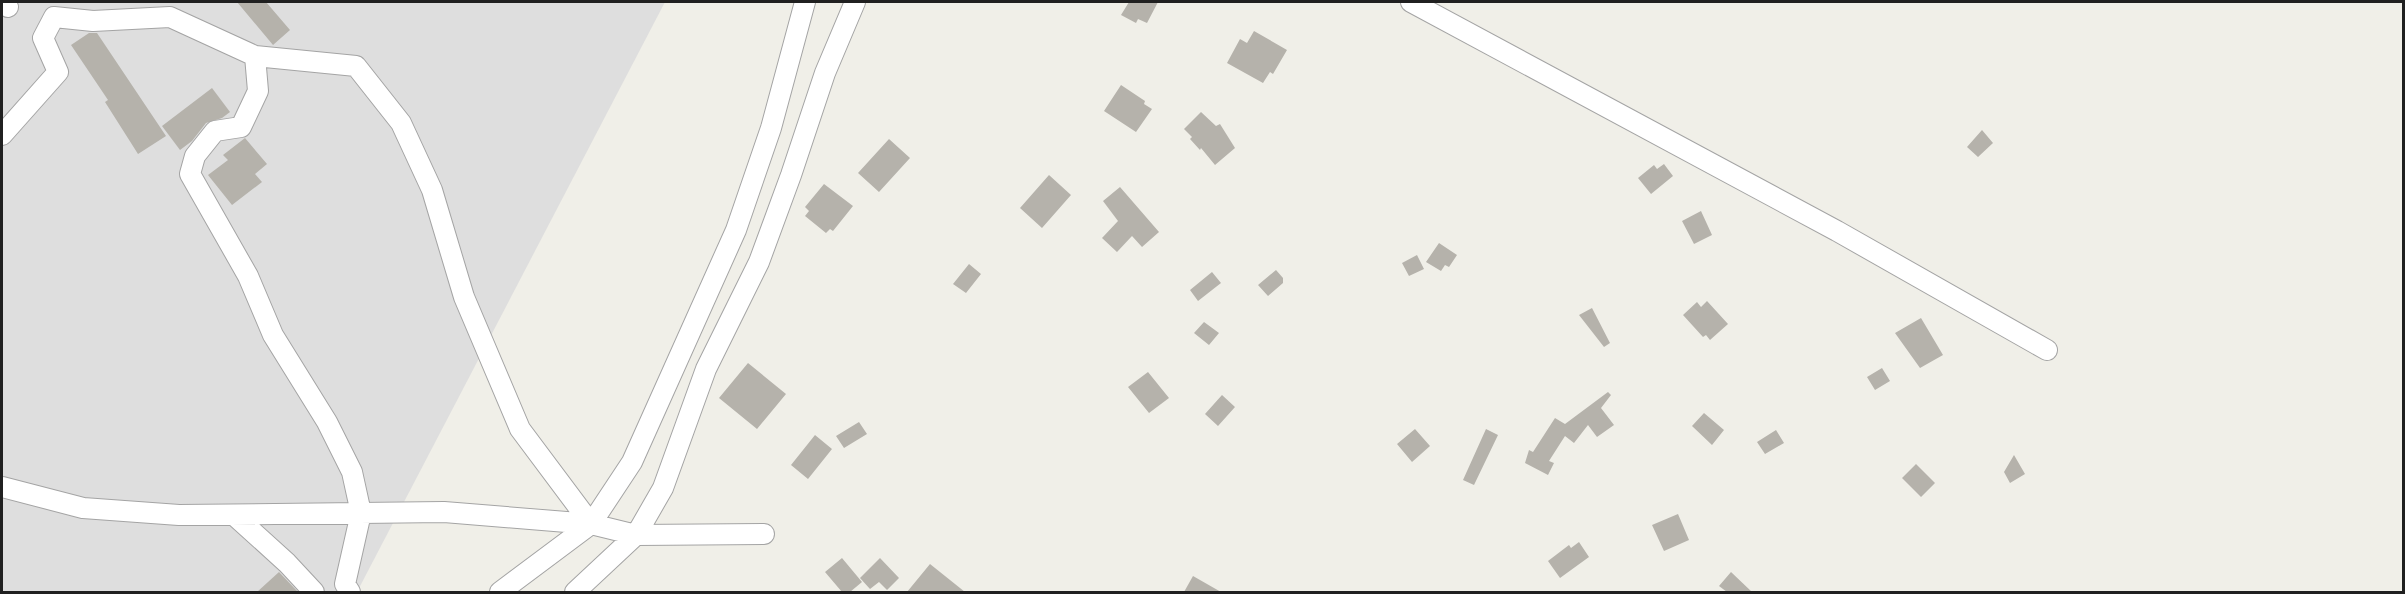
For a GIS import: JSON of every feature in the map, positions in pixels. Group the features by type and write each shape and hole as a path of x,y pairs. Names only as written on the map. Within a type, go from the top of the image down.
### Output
{"street":[{"path":"500,592 591,524 632,462 736,230 771,128 805,2"},
{"path":"575,592 636,536 663,488 706,369 759,262 825,73 855,2"},
{"path":"1411,2 1837,231 2047,350"},
{"path":"2,135 58,72 43,38 54,17 93,21 170,17 255,56 356,66 402,123 432,190 464,297 520,429 591,524"},
{"path":"255,56 258,91 241,127 215,131 195,156 190,174 248,276 273,335 327,422 352,472 361,513 345,584 350,592"},
{"path":"2,488 83,508 179,515 444,512 591,524 636,536 764,534"},
{"path":"234,514 287,563 314,592"}],"shaded area":[{"path":"2,2 665,2 357,592 2,592"}],"building":[{"path":"237,2 266,2 290,30 273,45"},
{"path":"1129,2 1158,2 1147,23 1138,19 1136,23 1121,15"},
{"path":"1254,31 1287,50 1273,74 1270,72 1263,83 1227,63 1240,39 1247,43"},
{"path":"89,33 97,33 166,136 138,154 105,102 108,100 71,45"},
{"path":"1121,85 1145,101 1144,104 1152,109 1136,132 1104,111"},
{"path":"212,88 230,112 222,118 206,123 192,141 180,150 162,126"},
{"path":"1201,112 1216,126 1220,124 1235,148 1215,165 1190,139 1192,137 1184,129"},
{"path":"1982,130 1993,143 1978,157 1967,147"},
{"path":"245,138 267,164 255,174 262,182 232,205 208,175 228,160 223,155"},
{"path":"889,139 910,158 879,192 858,173"},
{"path":"1664,164 1673,176 1651,194 1638,178 1654,165 1657,169"},
{"path":"1049,175 1071,195 1042,228 1020,208"},
{"path":"824,184 853,206 833,231 830,229 826,233 805,216 809,211 805,207"},
{"path":"1120,187 1159,232 1142,247 1132,236 1117,252 1102,238 1118,221 1103,201"},
{"path":"1701,211 1712,235 1694,244 1682,221"},
{"path":"1439,243 1457,255 1449,267 1445,265 1441,271 1426,262"},
{"path":"1417,255 1424,269 1409,276 1402,263"},
{"path":"969,264 981,274 966,293 953,284"},
{"path":"1276,270 1283,278 1283,283 1268,296 1258,285"},
{"path":"1212,272 1221,283 1198,301 1190,290"},
{"path":"1707,301 1728,324 1710,340 1706,335 1703,337 1683,315 1697,302 1701,307"},
{"path":"1592,308 1610,343 1604,347 1579,315"},
{"path":"1921,318 1943,355 1920,368 1895,333"},
{"path":"1204,322 1219,333 1209,345 1194,333"},
{"path":"748,363 786,394 757,429 719,398"},
{"path":"1882,368 1890,381 1875,390 1867,377"},
{"path":"1148,372 1169,398 1149,413 1128,387"},
{"path":"1608,392 1611,395 1601,408 1614,425 1597,437 1588,425 1574,443 1565,436 1549,461 1554,463 1548,475 1525,463 1529,450 1533,452 1555,418 1565,424"},
{"path":"1222,395 1235,407 1218,426 1205,414"},
{"path":"1704,413 1724,430 1712,445 1692,426"},
{"path":"859,422 867,434 844,448 836,436"},
{"path":"1415,429 1430,446 1412,462 1397,444"},
{"path":"1486,429 1498,435 1474,485 1463,480"},
{"path":"1776,430 1784,443 1765,454 1757,442"},
{"path":"815,435 832,449 808,479 791,465"},
{"path":"2014,455 2025,474 2010,483 2004,472"},
{"path":"1916,464 1935,483 1921,497 1902,478"},
{"path":"1678,514 1689,540 1664,551 1652,525"},
{"path":"1579,542 1589,557 1560,578 1548,561 1569,545 1571,548"},
{"path":"842,558 862,582 850,592 842,592 825,572"},
{"path":"880,558 899,578 887,590 879,582 870,589 860,578"},
{"path":"930,564 965,592 907,592"},
{"path":"279,572 298,592 257,592"},
{"path":"1731,572 1752,592 1727,592 1719,586"},
{"path":"1193,576 1221,592 1184,592"}]}
